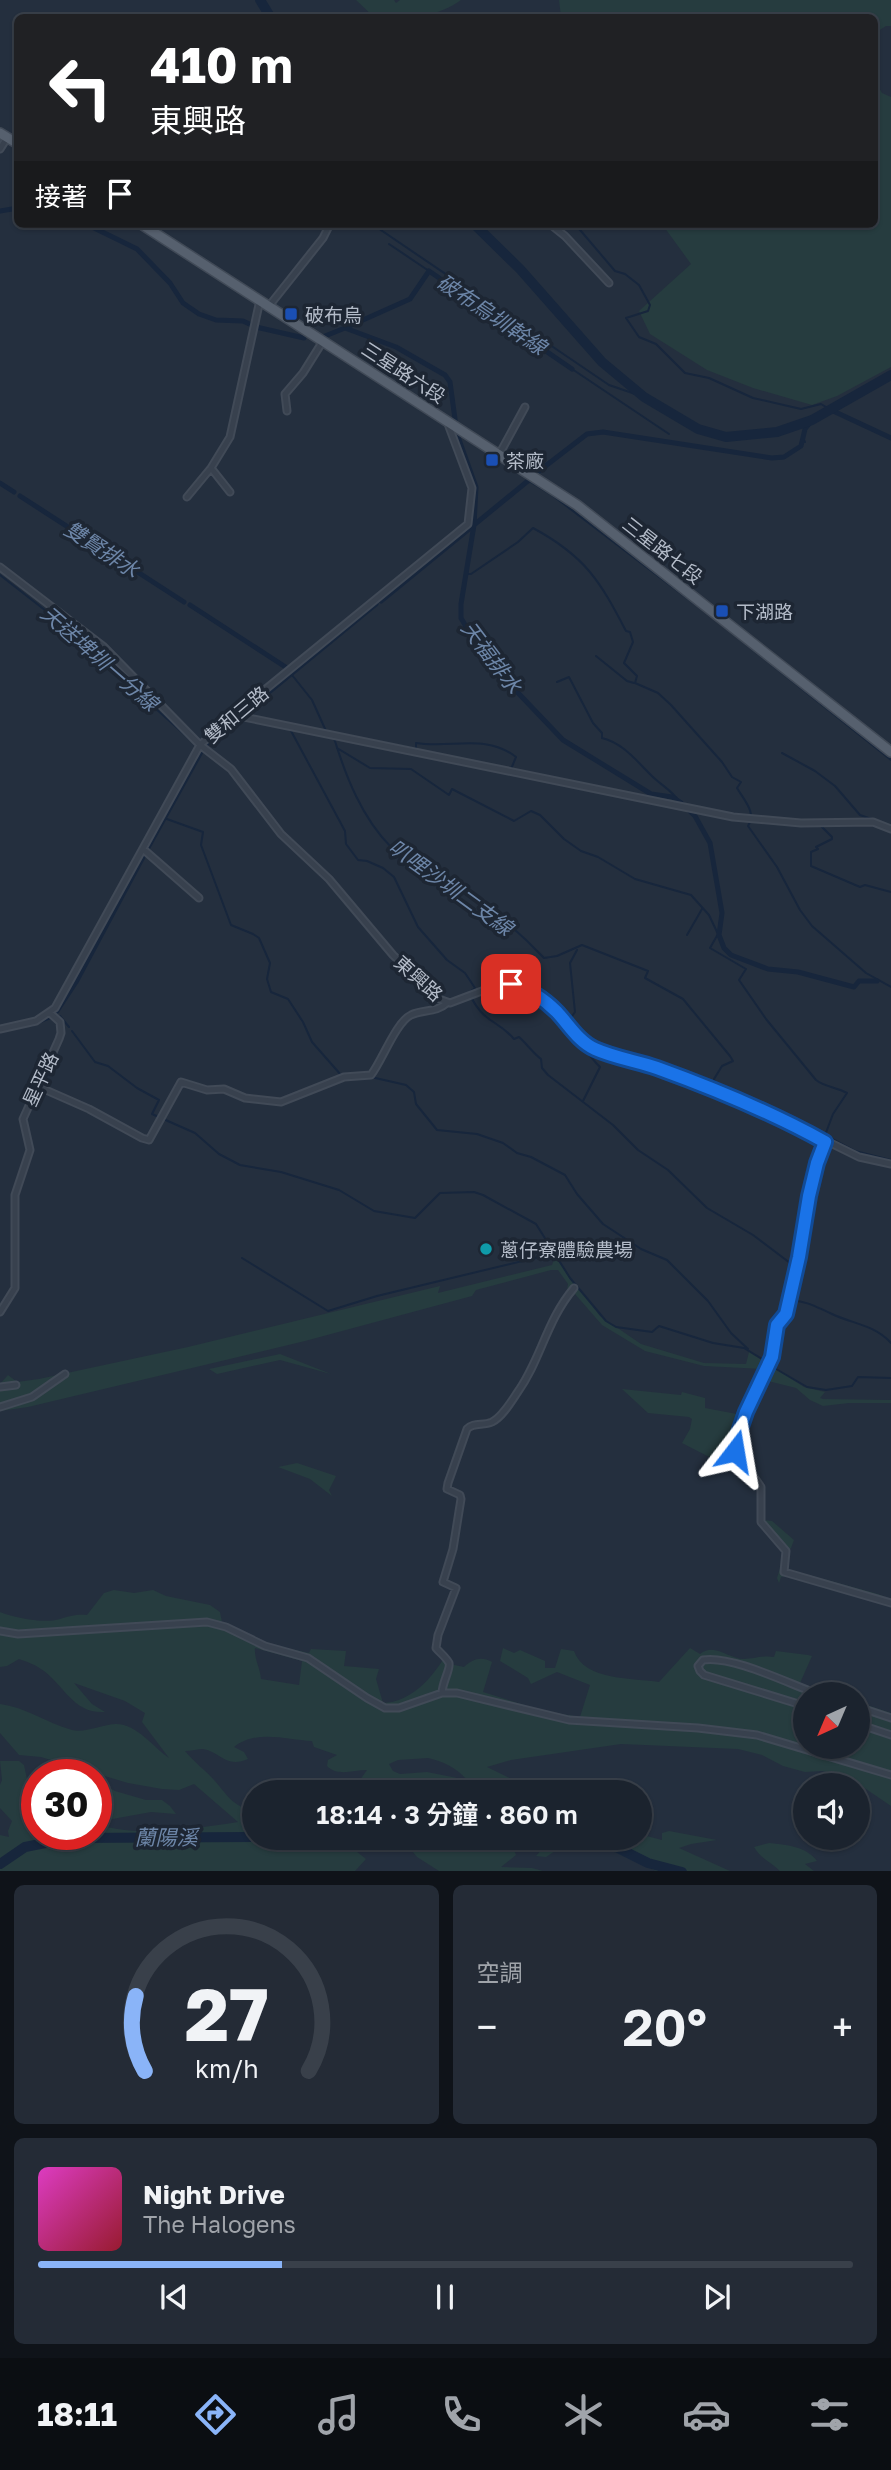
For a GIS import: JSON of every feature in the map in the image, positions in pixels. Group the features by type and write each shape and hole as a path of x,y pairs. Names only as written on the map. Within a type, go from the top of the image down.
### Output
{"main road":[{"name":"三星路六段","path":"147,228 577,505"},
{"name":"三星路七段","path":"577,505 891,752"}],"street":[{"path":"0,149 4,135"},
{"path":"187,497 211,468 230,437 254,328 264,303 323,238 328,228"},
{"path":"555,228 609,284"},
{"path":"287,411 285,394 303,373 320,339"},
{"path":"500,453 525,407"},
{"name":"雙和三路","path":"52,1014 204,747 468,524 472,488 454,425"},
{"path":"211,468 230,492"},
{"name":"東興路","path":"0,568 103,646 204,747 231,769 281,834 329,879 393,955 433,995 447,1003 495,986 518,986 542,1000 586,1044 597,1050 707,1086 859,1157 891,1164"},
{"path":"239,716 684,807 766,821 873,822 891,829"},
{"path":"146,851 199,898"},
{"path":"39,1087 89,1108 149,1140 181,1082 207,1090 224,1089 249,1099 281,1102 344,1077 371,1075 408,1016 435,1010 447,1003"},
{"path":"0,1029 36,1021 52,1014"},
{"name":"星平路","path":"0,1312 15,1288 15,1195 30,1150 23,1119 61,1033 60,1022 52,1014"},
{"path":"825,1142 809,1196 786,1314 777,1325 772,1357 746,1412 735,1451 759,1482 762,1492 761,1521 786,1551 784,1572 891,1603"},
{"path":"442,1693 442,1683 450,1664 436,1648 438,1635 456,1588 443,1582 453,1549 461,1499 460,1495 447,1490 448,1483 467,1429 494,1420 517,1393 555,1313 573,1288"},
{"path":"0,1407 32,1397 65,1374"},
{"path":"0,1387 16,1385"},
{"path":"0,1631 18,1634 206,1622 226,1627 265,1646 308,1658 385,1707 399,1709 442,1693 472,1696 569,1720 757,1735 891,1775"},
{"path":"793,1684 712,1658 703,1660 698,1666 704,1675 793,1702"},
{"path":"870,1711 891,1718"},
{"path":"870,1728 891,1735"}],"green space":[{"path":"356,0 394,0 396,3 400,0 461,0 431,14 371,14"},
{"path":"559,0 891,0 891,26 878,31 878,14 561,14"},
{"path":"878,86 882,93 891,97 891,367 837,396 812,405 753,388 707,370 650,334 639,311 691,264 665,228 878,228"},
{"path":"555,1257 600,1316 641,1344 704,1363 746,1364 749,1352 804,1387 825,1392 820,1398 891,1400 891,1403 823,1406 810,1400 796,1388 764,1380 750,1408 737,1449 762,1481 763,1520 772,1521 794,1540 788,1551 790,1554 787,1569 878,1594 891,1600 891,1606 861,1595 786,1576 781,1577 779,1583 777,1578 784,1555 781,1548 758,1524 759,1493 743,1465 717,1461 682,1443 692,1419 648,1413 622,1389 681,1395 682,1392 705,1398 705,1408 742,1415 763,1369 704,1366 645,1351 602,1325 575,1294 566,1297 568,1284 558,1270 476,1290 472,1296 305,1341 28,1407 0,1411 0,1384 8,1375 17,1382 39,1379 188,1347 440,1286 438,1293 552,1265"},
{"path":"280,1354 331,1374 280,1360 217,1374 209,1369"},
{"path":"297,1463 336,1476 329,1490 332,1496 310,1479 278,1467"},
{"path":"114,1590 134,1593 153,1590 166,1596 210,1605 220,1612 222,1622 269,1644 309,1653 311,1649 346,1651 344,1666 379,1669 376,1679 383,1703 393,1702 411,1694 433,1674 444,1658 450,1664 464,1667 481,1659 492,1662 483,1692 543,1711 580,1717 590,1685 557,1672 531,1684 528,1678 500,1661 503,1648 514,1653 520,1650 545,1661 545,1668 555,1668 561,1649 574,1651 579,1661 599,1673 659,1682 690,1648 700,1654 716,1650 744,1659 774,1657 776,1651 812,1656 800,1682 793,1682 793,1759 870,1759 870,1706 891,1713 891,1806 870,1792 870,1773 805,1772 783,1766 762,1755 738,1749 621,1744 511,1760 487,1767 514,1780 467,1780 360,1780 367,1770 341,1772 331,1769 327,1766 328,1760 337,1755 314,1747 312,1741 262,1737 252,1738 234,1747 244,1752 248,1759 240,1762 228,1761 209,1750 185,1751 231,1799 242,1806 242,1850 354,1850 366,1859 355,1871 0,1871 0,1835 9,1837 12,1821 0,1808 0,1761 21,1763 21,1850 112,1850 112,1828 149,1831 238,1822 194,1784 179,1790 162,1789 112,1778 112,1759 48,1759 19,1755 0,1733 0,1704 18,1708 72,1730 115,1724 130,1727 169,1758 142,1722 145,1713 125,1701 74,1683 92,1704 105,1712 85,1709 51,1677 32,1664 19,1659 0,1667 0,1612 38,1621 87,1615 104,1593","holes":["255,1648 302,1661 299,1685 261,1679","428,1758 449,1766 467,1780 427,1772 400,1774 393,1771 389,1764 398,1760"]},
{"path":"112,1789 146,1800 162,1800 176,1814 151,1812 112,1819"},
{"path":"669,1831 717,1840 679,1848 730,1871 656,1871 610,1850 652,1850 652,1837 662,1840 662,1833"},
{"path":"769,1843 802,1850 817,1861 805,1864 814,1871 780,1871 754,1847"},
{"path":"411,1850 514,1850 516,1855 501,1867 543,1871 439,1871 417,1857"},
{"path":"541,1850 556,1850 546,1857 536,1856"}],"waterway":[{"path":"260,0 269,14"},
{"name":"天福排水","path":"0,211 14,209"},
{"name":"天福排水","path":"94,228 137,249 170,283 183,303 199,314 216,320 243,321 256,327 304,338"},
{"path":"378,228 609,385 644,397"},
{"path":"478,228 520,269 602,362 644,397 698,429 726,437 777,432 812,420 891,375"},
{"path":"578,228 615,271 625,274 639,285 650,305 648,311 626,318 639,337 656,344 685,373 709,378 753,398 801,409 821,404 831,410"},
{"path":"389,244 429,271"},
{"name":"破布烏圳幹線","path":"345,328 410,299 429,271 572,369"},
{"name":"天福排水","path":"325,336 345,328 396,347 445,375 450,382 457,434 476,487 474,525 461,618 499,673 563,740 651,794 672,797 695,816 710,843 722,913 719,935 724,948 731,955 768,969 798,972 854,987 859,981 877,981"},
{"path":"572,369 669,434"},
{"path":"831,410 891,438"},
{"path":"539,471 587,434 603,432 772,458 784,457 801,446 805,429 812,420"},
{"path":"381,601 529,480"},
{"path":"529,481 552,495 717,621 891,760"},
{"name":"雙賢排水","path":"0,483 14,492"},
{"name":"雙賢排水","path":"20,496 184,602"},
{"path":"466,574 471,574 518,542 533,528 551,538 578,560 599,584 626,631 630,632 633,642 624,663 637,676 635,683 658,693 671,705 732,777 741,782 737,788 750,811 748,826 777,867 800,910 812,926 866,973 891,987"},
{"name":"天送埤圳一分線","path":"0,575 105,657 193,742"},
{"path":"242,714 376,604"},
{"name":"雙賢排水","path":"190,605 287,668"},
{"path":"596,656 627,681 634,683"},
{"name":"叭哩沙圳二支線","path":"292,675 312,700 326,731"},
{"path":"557,682 569,677 593,723 602,733 602,738 624,749 679,801"},
{"path":"206,744 237,718"},
{"path":"290,729 345,831 346,844 358,860 383,868 394,877 418,927 447,960 465,973 475,988 470,992"},
{"path":"335,733 416,749 416,743 492,746 516,757 511,769 736,815"},
{"name":"叭哩沙圳二支線","path":"334,738 363,810 397,853 485,906 544,958 557,956 582,945 648,971 645,978 683,999 733,1061 722,1066 714,1079 715,1083"},
{"path":"337,748 370,768 411,769 449,795 452,789 514,821 531,811 540,815 564,839 581,851 598,857 635,879 691,895 709,915 718,934 710,948 746,969 739,980 766,1019 816,1080 847,1093 833,1114 824,1138"},
{"path":"146,851 202,750"},
{"path":"782,753 815,771 835,786 860,815 891,826"},
{"path":"164,818 203,832 201,845 231,925 259,938 270,963 267,979 271,992 288,999 312,1042 341,1075"},
{"path":"820,825 832,839 811,852 811,866 860,887 865,885 891,892"},
{"path":"57,1011 76,982 144,855"},
{"path":"687,935 702,909"},
{"path":"570,1019 575,1012 570,963 577,950"},
{"path":"517,977 521,986"},
{"path":"519,981 533,987 553,1002 593,1043 715,1083 855,1151 891,1160"},
{"path":"471,997 481,1012 514,1039 519,1037 541,1059 542,1068 548,1075 613,1125 638,1150 668,1170 707,1208 753,1235 794,1266"},
{"path":"32,1024 52,1016"},
{"path":"60,1016 69,1027"},
{"path":"72,1031 95,1062 108,1066 137,1088 159,1100 152,1114 195,1133 219,1154 240,1165 281,1172 339,1190 374,1211 415,1218 440,1193 474,1192 483,1195 536,1224 570,1278 606,1321 616,1327 652,1332 659,1326 713,1343 744,1348 767,1362"},
{"path":"575,1037 600,1067 583,1101"},
{"path":"371,1077 406,1085 414,1092 416,1104 437,1130 477,1134 503,1143 517,1153 531,1157 565,1175 577,1194 603,1224 641,1249 667,1260 708,1301 731,1333 748,1349"},
{"path":"242,1258 328,1311 377,1296 539,1257 555,1256"},
{"path":"791,1300 808,1303 871,1329 891,1343"},
{"path":"771,1366 807,1387 826,1390 852,1386 858,1377 891,1378"},
{"name":"蘭陽溪","path":"0,1864 25,1847 71,1838 242,1837"},
{"name":"蘭陽溪","path":"622,1850 648,1863 678,1871"}],"place":[{"name":"破布烏","path":"291,314"},
{"name":"茶廠","path":"492,460"},
{"name":"下湖路","path":"722,611"},
{"name":"蔥仔寮體驗農場","path":"486,1249"}],"route":[{"path":"511,984 530,991 542,1000 555,1010 586,1044 597,1050 707,1086 790,1123 825,1142 809,1196 786,1314 777,1325 772,1357 746,1412 735,1451"}]}
